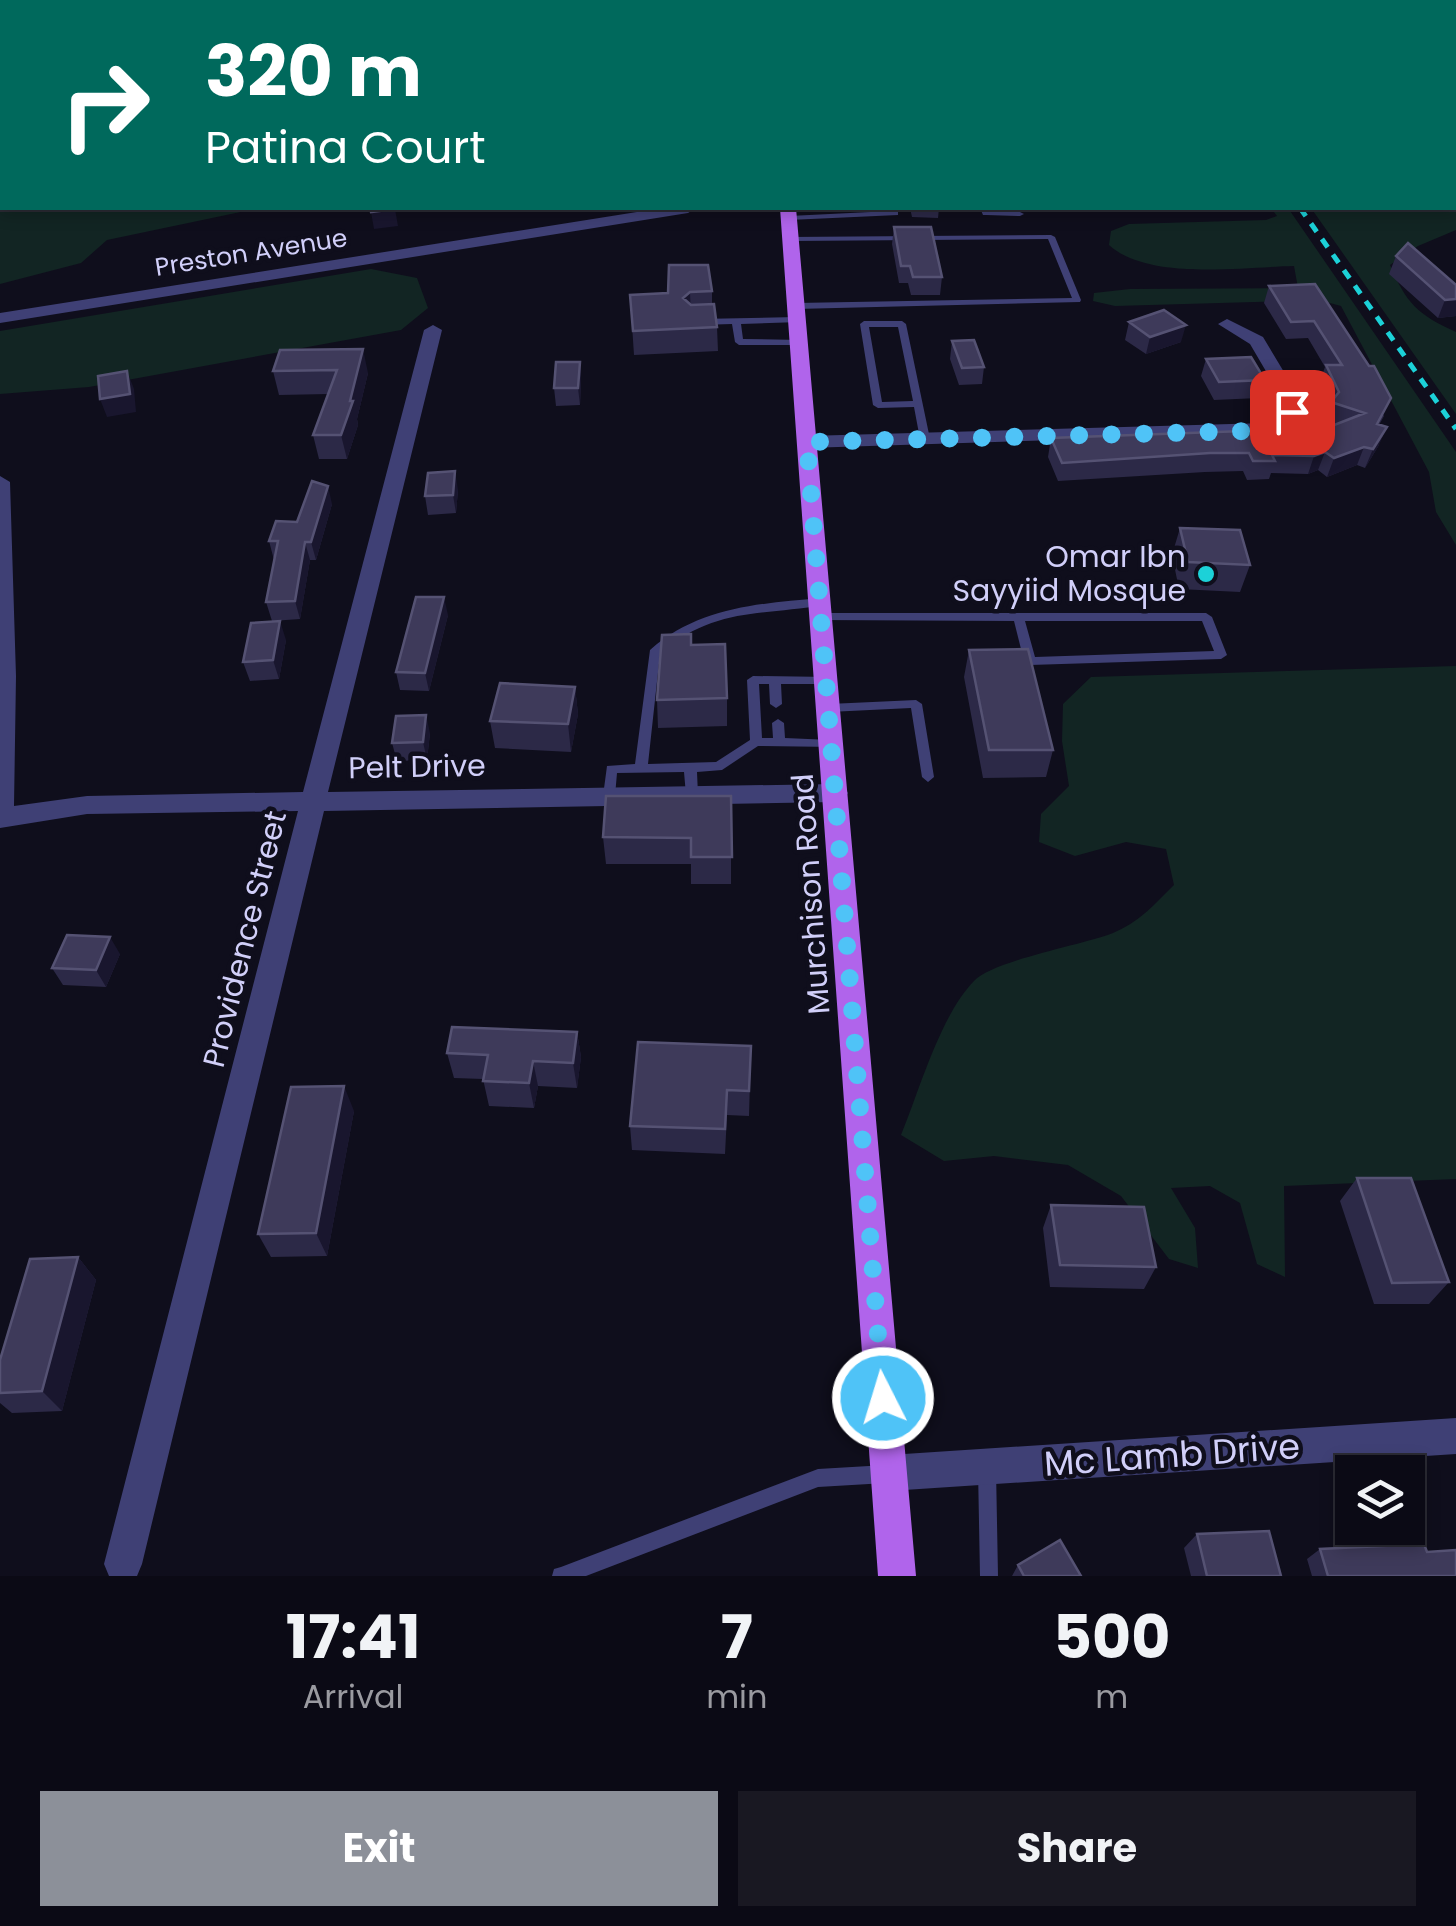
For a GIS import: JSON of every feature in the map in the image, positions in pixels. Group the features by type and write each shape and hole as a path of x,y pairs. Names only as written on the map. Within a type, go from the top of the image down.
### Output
{"main road":[{"name":"Murchison Road","path":"789,221 897,1576"}],"street":[{"name":"Preston Avenue","path":"0,318 675,210"},
{"path":"807,442 1271,429 1284,421 1292,402 1257,341 1227,324"},
{"name":"Providence Street","path":"123,1564 434,330"},
{"path":"0,482 4,676 0,818"},
{"name":"Pelt Drive","path":"0,818 87,805 835,792"},
{"name":"Mc Lamb Drive","path":"889,1474 1456,1436"}],"lane":[{"path":"789,221 830,212 894,210"},
{"path":"985,210 1020,214"},
{"path":"691,322 797,322 1078,300 1051,237 789,221"},
{"path":"736,321 739,342 797,322"},
{"path":"918,404 878,405 864,324 902,324 918,404 925,439"},
{"path":"641,768 654,653 665,642 741,609 1020,618 1206,617 1220,655 1030,660 1020,618"},
{"path":"756,742 753,680 775,680 827,694 916,704 928,777"},
{"path":"775,680 776,704"},
{"path":"778,723 779,743"},
{"path":"609,796 611,769 718,767 756,742 832,744"},
{"path":"690,766 692,795"},
{"path":"987,1467 989,1576"},
{"path":"561,1576 818,1478 889,1474"}],"green space":[{"path":"0,210 250,210 107,240 81,263 0,284"},
{"path":"1272,210 1289,210 1456,452 1456,545 1436,512 1429,472 1341,306 1319,300 1115,306 1093,301 1094,293 1130,289 1298,288 1294,266 1171,268 1147,264 1109,245 1111,231 1129,224 1266,220 1277,216"},
{"path":"1312,210 1456,210 1456,230 1418,246 1390,265 1415,306 1456,332 1456,414"},
{"path":"371,269 417,278 428,308 401,330 89,387 0,394 0,331"},
{"path":"1456,666 1456,1179 1284,1186 1285,1277 1257,1264 1240,1203 1210,1186 1171,1188 1195,1228 1198,1268 1169,1259 1121,1196 1068,1165 994,1156 944,1161 901,1135 941,1033 974,981 1000,966 1122,929 1174,885 1166,849 1126,842 1075,856 1039,842 1041,814 1069,786 1062,741 1063,704 1091,677"}],"building":[{"path":"894,227 931,227 942,277 913,277 910,266 901,266"},
{"path":"1408,243 1456,285 1456,299 1445,300 1396,256"},
{"path":"669,265 708,265 712,291 690,292 683,298 691,305 714,304 717,327 633,331 630,295 668,293"},
{"path":"1315,284 1369,366 1374,366 1391,398 1377,424 1387,427 1373,449 1364,447 1334,458 1325,452 1314,456 1272,455 1275,461 1253,461 1249,453 1210,453 1062,463 1051,438 1275,430 1283,445 1365,413 1331,402 1339,392 1326,365 1342,365 1314,321 1291,322 1269,286"},
{"path":"1164,310 1186,325 1150,337 1129,322"},
{"path":"974,340 984,367 962,368 952,341"},
{"path":"363,349 353,401 341,435 313,435 337,370 273,371 280,350"},
{"path":"1251,357 1265,380 1219,382 1206,359"},
{"path":"556,362 580,362 578,388 554,388"},
{"path":"127,371 130,394 100,399 98,376"},
{"path":"455,471 453,495 425,496 428,473"},
{"path":"312,481 328,486 311,542 305,542 295,601 266,602 278,541 269,541 276,521 297,522"},
{"path":"1180,528 1240,530 1250,565 1188,562"},
{"path":"416,597 444,597 425,673 396,672"},
{"path":"280,621 273,660 243,662 251,623"},
{"path":"691,634 691,645 725,644 727,698 657,700 662,635"},
{"path":"1028,649 1053,750 989,750 969,650"},
{"path":"500,683 575,687 568,724 490,721"},
{"path":"426,715 423,742 392,743 396,716"},
{"path":"606,796 731,796 732,857 691,857 691,838 603,837"},
{"path":"67,935 110,937 96,970 52,968"},
{"path":"452,1027 577,1032 573,1063 533,1061 529,1083 483,1081 488,1055 447,1053"},
{"path":"638,1042 751,1046 749,1091 727,1090 725,1129 630,1126"},
{"path":"344,1086 316,1233 258,1234 291,1087"},
{"path":"1357,1178 1411,1178 1449,1282 1392,1283"},
{"path":"1051,1205 1144,1207 1156,1267 1060,1265"},
{"path":"78,1257 42,1391 0,1393 0,1360 30,1259"},
{"path":"1269,1531 1281,1576 1207,1576 1197,1534"},
{"path":"1060,1540 1081,1576 1024,1576 1018,1565"},
{"path":"1424,1545 1427,1552 1456,1550 1456,1576 1328,1576 1320,1549"}],"railway":[{"path":"1301,210 1456,429"}],"place":[{"name":"Omar Ibn Sayyiid Mosque","path":"1206,574"}],"route":[{"path":"883,1398 807,442 1250,431 1271,429 1292,412"}]}
